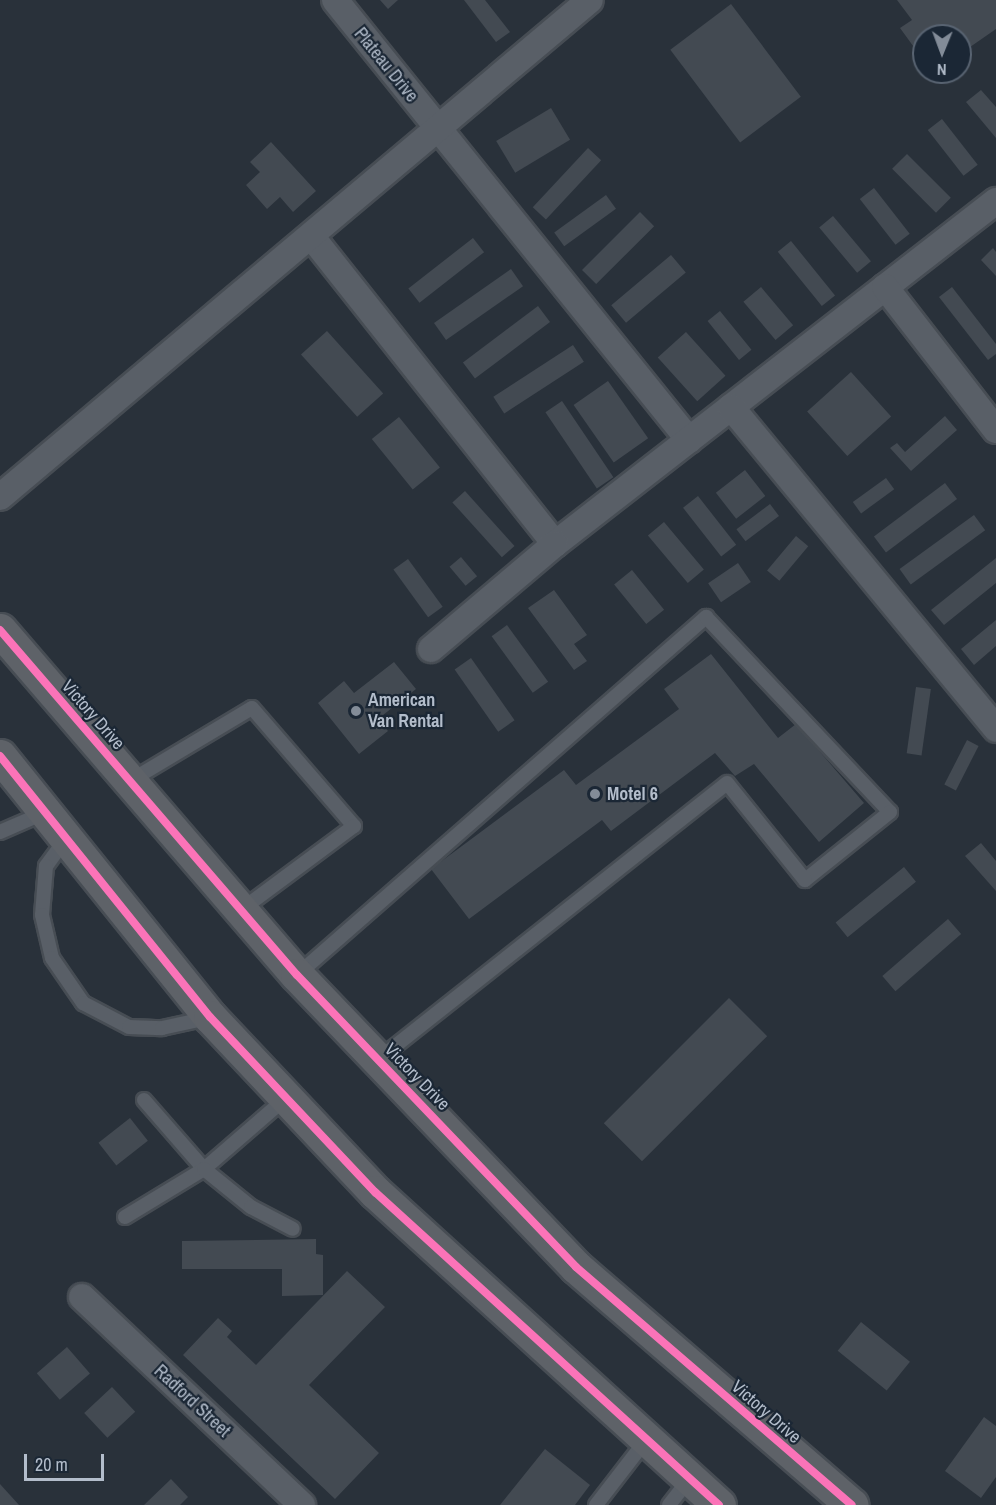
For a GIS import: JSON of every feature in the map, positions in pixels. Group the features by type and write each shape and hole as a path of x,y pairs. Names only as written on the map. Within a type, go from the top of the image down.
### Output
{"highway":[{"name":"Victory Drive","path":"0,630 297,975 576,1267 852,1505"},
{"path":"0,756 65,840 210,1017 375,1192 719,1505"}],"street":[{"name":"Plateau Drive","path":"335,0 689,440"},
{"path":"0,497 590,0"},
{"path":"431,650 555,544 996,201"},
{"path":"312,236 555,544"},
{"path":"885,287 996,430"},
{"path":"731,407 996,729"},
{"name":"Radford Street","path":"82,1297 302,1505"}],"lane":[{"path":"297,975 706,617 890,812 805,880 727,783 379,1059"},
{"path":"130,781 252,708 354,825 242,910"},
{"path":"0,832 44,813"},
{"path":"65,840 46,866 42,915 52,958 83,1003 129,1027 162,1028 210,1017"},
{"path":"125,1217 204,1169 286,1098"},
{"path":"144,1100 204,1169 250,1207 293,1229"},
{"path":"596,1505 647,1439"},
{"path":"669,1505 690,1478"}],"building":[{"path":"380,0 398,0 388,9"},
{"path":"464,0 485,0 510,32 496,42"},
{"path":"897,0 996,0 996,29 972,46 972,24 912,24 912,44 900,28 912,20"},
{"path":"731,4 801,97 740,142 670,50"},
{"path":"981,90 996,107 996,138 966,102"},
{"path":"551,108 570,140 515,173 496,141"},
{"path":"942,119 978,165 964,176 928,130"},
{"path":"271,142 316,191 293,212 280,197 267,209 246,185 260,172 250,162"},
{"path":"588,148 601,160 546,220 533,207"},
{"path":"907,154 951,198 936,213 892,169"},
{"path":"874,188 910,234 896,245 860,199"},
{"path":"606,195 616,209 564,246 554,233"},
{"path":"640,212 654,226 596,284 582,270"},
{"path":"833,216 871,261 857,273 819,228"},
{"path":"473,238 484,252 419,303 408,288"},
{"path":"791,241 835,295 822,306 778,252"},
{"path":"993,248 996,252 996,276 981,260"},
{"path":"671,255 686,273 626,323 611,305"},
{"path":"511,269 523,286 446,340 434,323"},
{"path":"761,287 793,325 776,340 743,302"},
{"path":"952,287 996,344 996,354 988,360 939,297"},
{"path":"538,306 550,322 475,379 463,363"},
{"path":"720,311 751,350 739,360 708,321"},
{"path":"327,331 383,393 357,417 301,354"},
{"path":"686,332 725,376 697,401 658,357"},
{"path":"573,345 584,362 504,414 493,397"},
{"path":"851,372 891,417 847,456 807,411"},
{"path":"608,381 648,438 614,462 574,405"},
{"path":"562,401 613,477 597,488 545,412"},
{"path":"945,416 957,430 911,471 890,448 897,443 905,452"},
{"path":"399,417 440,468 413,490 372,439"},
{"path":"745,470 765,496 736,519 716,493"},
{"path":"886,478 894,489 861,513 853,502"},
{"path":"945,483 957,499 886,553 874,537"},
{"path":"465,491 515,546 502,557 452,502"},
{"path":"698,496 736,545 721,557 683,508"},
{"path":"770,504 779,516 745,541 736,529"},
{"path":"974,515 985,530 911,584 900,569"},
{"path":"664,522 704,569 688,583 648,535"},
{"path":"796,536 808,546 779,581 767,570"},
{"path":"461,557 477,576 466,586 450,567"},
{"path":"996,558 996,583 944,625 931,610"},
{"path":"408,559 443,607 428,617 393,570"},
{"path":"738,563 751,582 721,602 708,583"},
{"path":"632,570 664,610 646,624 614,584"},
{"path":"554,590 587,635 574,644 587,661 574,670 528,608"},
{"path":"996,620 996,646 974,665 961,649"},
{"path":"507,625 548,682 533,693 492,636"},
{"name":"Motel 6","path":"711,654 778,738 796,724 864,803 819,842 754,764 735,776 715,753 611,831 602,820 469,919 431,869 564,770 576,785 679,709 664,689"},
{"path":"471,658 515,720 498,732 455,669"},
{"name":"American Van Rental","path":"394,662 416,689 378,719 388,731 359,754 318,703 344,681 354,693"},
{"path":"916,687 931,689 922,755 907,753"},
{"path":"967,740 979,746 956,790 944,785"},
{"path":"981,843 996,861 996,891 965,856"},
{"path":"904,867 916,882 848,937 836,922"},
{"path":"948,919 961,934 895,991 882,976"},
{"path":"729,998 767,1036 642,1161 604,1123"},
{"path":"130,1118 148,1141 116,1165 98,1143"},
{"path":"316,1239 316,1254 323,1255 323,1295 282,1296 282,1269 182,1269 182,1241"},
{"path":"347,1271 385,1307 309,1385 379,1453 335,1499 183,1355 218,1318 232,1331 227,1337 256,1365"},
{"path":"861,1322 910,1362 887,1390 838,1351"},
{"path":"67,1347 90,1373 60,1400 37,1373"},
{"path":"112,1387 135,1412 107,1438 84,1413"},
{"path":"984,1417 996,1426 996,1477 981,1498 945,1471"},
{"path":"545,1449 590,1485 575,1505 500,1505"},
{"path":"171,1479 188,1497 180,1505 144,1505"},
{"path":"0,1484 19,1505 0,1505"}],"cycle path":[{"path":"0,630 297,975 576,1267 852,1505"},
{"path":"0,756 210,1017 375,1192 719,1505"}],"place":[{"name":"American Van Rental","path":"356,711"},
{"name":"Motel 6","path":"595,794"}]}
